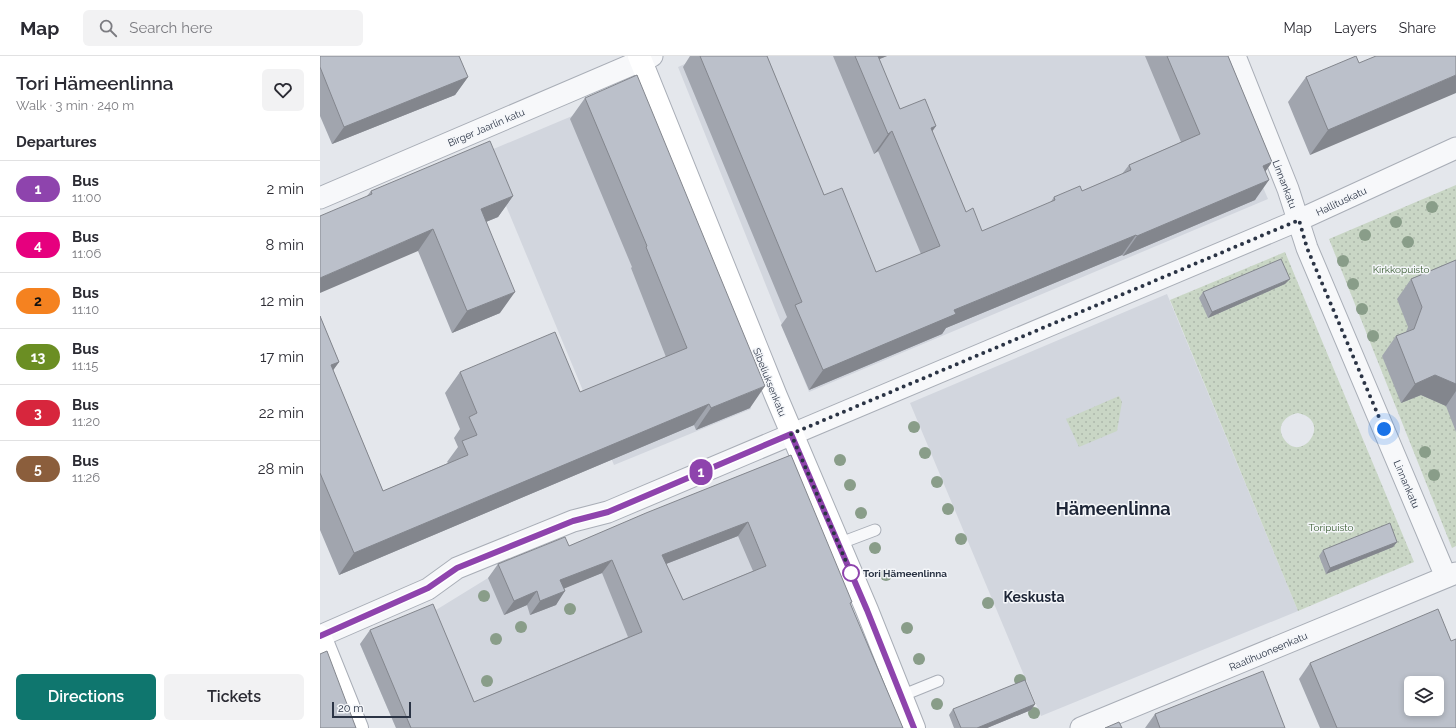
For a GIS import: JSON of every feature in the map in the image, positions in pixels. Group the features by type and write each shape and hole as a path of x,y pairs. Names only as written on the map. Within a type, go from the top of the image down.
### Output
{"street":[{"name":"Linnankatu","path":"1235,56 1299,220 1307,248 1451,575"},
{"name":"Birger Jaarlin katu","path":"320,198 644,58"},
{"name":"Sibeliuksenkatu","path":"644,58 791,434 902,696 914,728"},
{"name":"Hallituskatu","path":"320,636 428,588 457,568 573,521 608,512 1299,220 1456,148"},
{"name":"Raatihuoneenkatu","path":"1081,728 1451,575"},
{"path":"320,636 357,728"}],"lane":[{"path":"838,544 875,530"},
{"path":"902,696 938,681"}],"shaded area":[{"path":"703,56 1207,56 1268,199 809,392 678,67"},
{"path":"622,95 751,409 614,465 484,153"},
{"path":"1167,294 1298,611 1041,716 910,403"},
{"path":"781,469 888,728 396,728 360,644 423,618 488,578 555,551 591,547"}],"green space":[{"name":"Kirkkopuisto","path":"1456,185 1456,546 1452,548 1329,239"},
{"name":"Toripuisto","path":"1285,252 1414,562 1298,611 1170,300","holes":["1298,413 1308,417 1313,424 1314,432 1311,439 1298,447 1291,446 1284,439 1282,434 1281,426 1283,422 1289,416"]},
{"path":"1119,396 1122,402 1117,431 1079,447 1066,419"}],"building":[{"path":"320,56 459,56 468,77 344,127 320,67"},
{"path":"700,56 767,56 824,195 842,188 876,272 940,246 892,131 888,134 855,56 878,56 900,109 925,99 936,126 931,128 966,212 973,208 982,231 1055,200 1054,197 1080,186 1082,191 1131,170 1129,165 1200,134 1167,56 1228,56 1272,162 1263,166 1269,180 1137,236 1136,235 954,310 956,314 823,370 795,305 802,302"},
{"path":"1356,56 1359,63 1376,56 1456,56 1456,75 1328,130 1306,77"},
{"path":"637,75 765,386 711,408 709,404 354,553 320,473 320,316 339,362 331,365 383,491 468,455 462,441 477,435 469,417 477,413 460,372 555,332 580,392 687,348 646,247 647,246 585,98"},
{"path":"490,141 513,196 481,209 515,292 467,311 433,229 320,278 320,216 372,194 371,191"},
{"path":"1281,259 1290,279 1212,312 1203,292"},
{"path":"1456,260 1456,384 1435,375 1415,384 1396,336 1414,329 1422,307 1411,279"},
{"path":"791,455 852,602 850,603 903,728 411,728 370,630 433,604 474,702 642,632 612,560 560,580 565,591 540,601 537,591 514,601 498,564 565,537 569,546 646,513","holes":["748,522 766,566 683,600 662,555"]},
{"path":"1390,523 1397,542 1330,568 1323,550"},
{"path":"1438,609 1451,641 1456,639 1456,728 1337,728 1310,663"},
{"path":"327,651 356,728 320,728 320,654"},
{"path":"1263,671 1285,728 1160,728 1155,714"},
{"path":"1025,680 1035,704 977,728 961,728 953,709"},
{"path":"1119,722 1122,728 1105,728"}],"bus line":[{"name":"1","path":"320,636 428,588 457,568 573,521 608,512 791,434 867,610 914,728"}],"place":[{"name":"Tori Hämeenlinna","path":"851,573"}],"district":[{"name":"Hämeenlinna","path":"1113,509"},
{"name":"Keskusta","path":"1034,597"}],"route":[{"path":"851,573 791,434 1299,220 1307,248 1384,429"}]}
